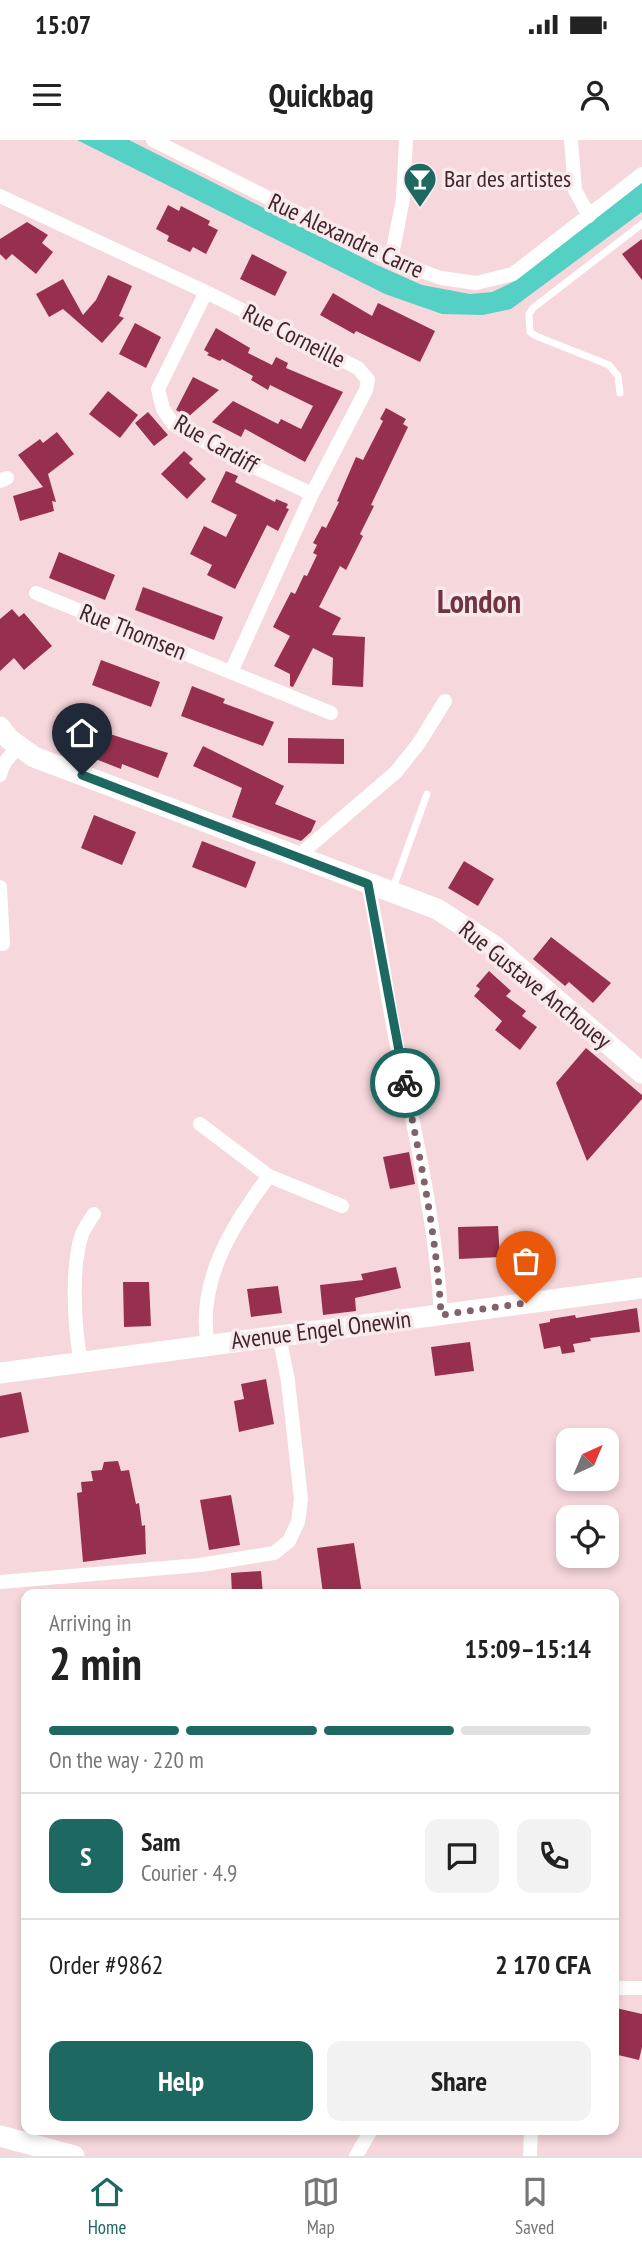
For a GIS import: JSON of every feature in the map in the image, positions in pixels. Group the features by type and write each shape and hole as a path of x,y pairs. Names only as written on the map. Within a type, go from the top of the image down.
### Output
{"street":[{"name":"Rue Alexandre Carre","path":"152,140 391,260 441,278 461,282 489,282 513,274 642,174"},
{"path":"391,260 403,199 406,140"},
{"path":"571,140 575,190 589,216"},
{"name":"Rue Corneille","path":"0,196 206,292 358,368 368,380 366,390 313,494 231,672"},
{"name":"Rue Cardiff","path":"206,292 158,389 163,409 173,424 231,456 313,494"},
{"name":"Rue Thomsen","path":"36,593 331,713"},
{"path":"297,857 396,772 419,743 444,701"},
{"name":"Rue Gustave Anchouey","path":"0,727 19,748 34,757 437,909 478,933 642,1073"},
{"path":"0,775 6,760 19,748"},
{"path":"368,884 385,987 419,1153 438,1272 441,1315"},
{"path":"0,887 3,944"},
{"path":"200,1124 268,1176 342,1206"},
{"path":"208,1345 205,1310 211,1284 229,1235 268,1176"},
{"path":"81,1362 76,1298 78,1261 82,1233 94,1214"},
{"name":"Avenue Engel Onewin","path":"0,1373 642,1289"},
{"path":"0,1582 200,1565 274,1553 289,1541 298,1522 301,1499 290,1392 279,1336"},
{"path":"619,1988 642,1988"},
{"path":"356,2156 367,2135"},
{"path":"530,2156 531,2135"},
{"path":"0,2136 74,2156"}],"lane":[{"path":"620,393 618,376 609,365 536,336 530,332 529,314 548,296 642,225"},
{"path":"392,892 427,794"}],"water":[{"path":"77,140 129,140 377,265 422,285 470,294 492,292 515,281 642,182 642,212 511,309 483,315 442,314 385,294"}],"building":[{"path":"168,205 179,211 181,206 210,221 208,225 218,230 206,254 193,247 190,252 167,241 169,236 156,229"},
{"path":"27,222 48,235 42,243 53,252 36,274 12,254 6,260 0,254 0,239"},
{"path":"642,239 642,280 622,254"},
{"path":"252,254 287,272 275,296 240,279"},
{"path":"108,275 132,286 119,316 124,318 102,343 63,309 49,317 36,294 63,279 83,315 96,300"},
{"path":"333,293 372,316 378,303 435,331 420,362 356,331 354,334 320,315"},
{"path":"135,323 161,337 146,368 119,354"},
{"path":"216,328 250,348 248,353 272,365 276,357 288,363 286,368 343,392 305,462 245,429 241,437 212,422 233,401 278,424 281,419 301,429 313,406 270,385 268,390 251,380 253,376 222,359 220,361 207,355 209,353 204,350"},
{"path":"193,377 219,390 188,417 176,410"},
{"path":"108,391 138,415 120,438 89,414"},
{"path":"386,408 406,419 403,424 408,427 371,505 374,506 360,534 363,536 346,570 340,566 319,607 341,618 332,635 365,637 363,687 332,685 333,658 313,648 293,687 290,686 290,674 274,666 290,636 273,627 291,592 295,594 304,575 307,576 317,555 313,553 317,545 313,543 322,526 326,528 339,502 337,501 356,457 363,460 383,421 380,419"},
{"path":"148,412 168,435 154,446 135,423"},
{"path":"57,432 74,454 48,474 56,502 52,501 54,511 20,521 13,496 43,487 18,455 40,439 43,443"},
{"path":"184,451 193,459 189,463 206,479 187,499 161,474"},
{"path":"226,471 238,476 235,482 275,502 276,499 288,504 286,508 289,509 278,531 267,525 235,589 207,575 212,565 190,554 204,526 226,537 237,515 211,502"},
{"path":"59,552 115,575 105,600 49,578"},
{"path":"143,587 223,617 214,640 135,610"},
{"path":"12,609 19,617 24,613 52,646 24,670 14,658 0,671 0,619"},
{"path":"101,660 160,682 151,707 92,685"},
{"path":"192,686 225,699 223,703 274,722 263,746 181,716"},
{"path":"104,732 168,753 158,778 122,764 121,769 93,758"},
{"path":"288,738 344,739 344,764 288,763"},
{"path":"203,746 284,786 275,804 316,821 311,832 301,841 232,817 242,788 193,766"},
{"path":"94,815 136,832 122,865 81,848"},
{"path":"202,841 256,862 246,888 192,867"},
{"path":"464,861 494,879 478,906 448,888"},
{"path":"551,937 611,983 593,1003 569,982 565,986 533,959"},
{"path":"489,971 511,991 506,996 526,1011 522,1016 537,1027 520,1050 495,1030 502,1021 474,996 480,989 476,986"},
{"path":"586,1048 642,1095 642,1099 587,1161 556,1083"},
{"path":"409,1152 415,1184 390,1189 383,1157"},
{"path":"498,1226 500,1257 459,1259 458,1227"},
{"path":"396,1267 401,1288 355,1298 356,1311 323,1315 320,1285 363,1280 361,1274"},
{"path":"123,1282 149,1282 151,1326 124,1327"},
{"path":"278,1286 282,1313 251,1317 247,1289"},
{"path":"637,1308 640,1332 590,1338 591,1341 573,1344 575,1352 562,1354 560,1346 544,1349 539,1324 550,1322 550,1319 575,1315 576,1318"},
{"path":"470,1342 474,1371 435,1376 431,1347"},
{"path":"266,1379 274,1424 239,1432 234,1401 244,1399 241,1384"},
{"path":"21,1392 29,1432 0,1438 0,1396"},
{"path":"118,1461 121,1471 129,1470 136,1504 139,1503 142,1526 145,1525 146,1554 83,1562 77,1493 82,1492 81,1482 93,1481 91,1471 102,1470 104,1462"},
{"path":"231,1495 240,1545 209,1550 200,1500"},
{"path":"354,1543 361,1589 322,1589 317,1548"},
{"path":"261,1571 263,1589 232,1589 231,1573"},
{"path":"619,2009 642,2014 642,2047 639,2060 619,2055"}],"way so far":[{"path":"405,1083 438,1272 441,1315 526,1303"}],"place":[{"name":"Bar des artistes","path":"420,209"}],"district":[{"name":"London","path":"479,602"}],"route":[{"path":"82,775 368,884 385,987 405,1083"}]}
